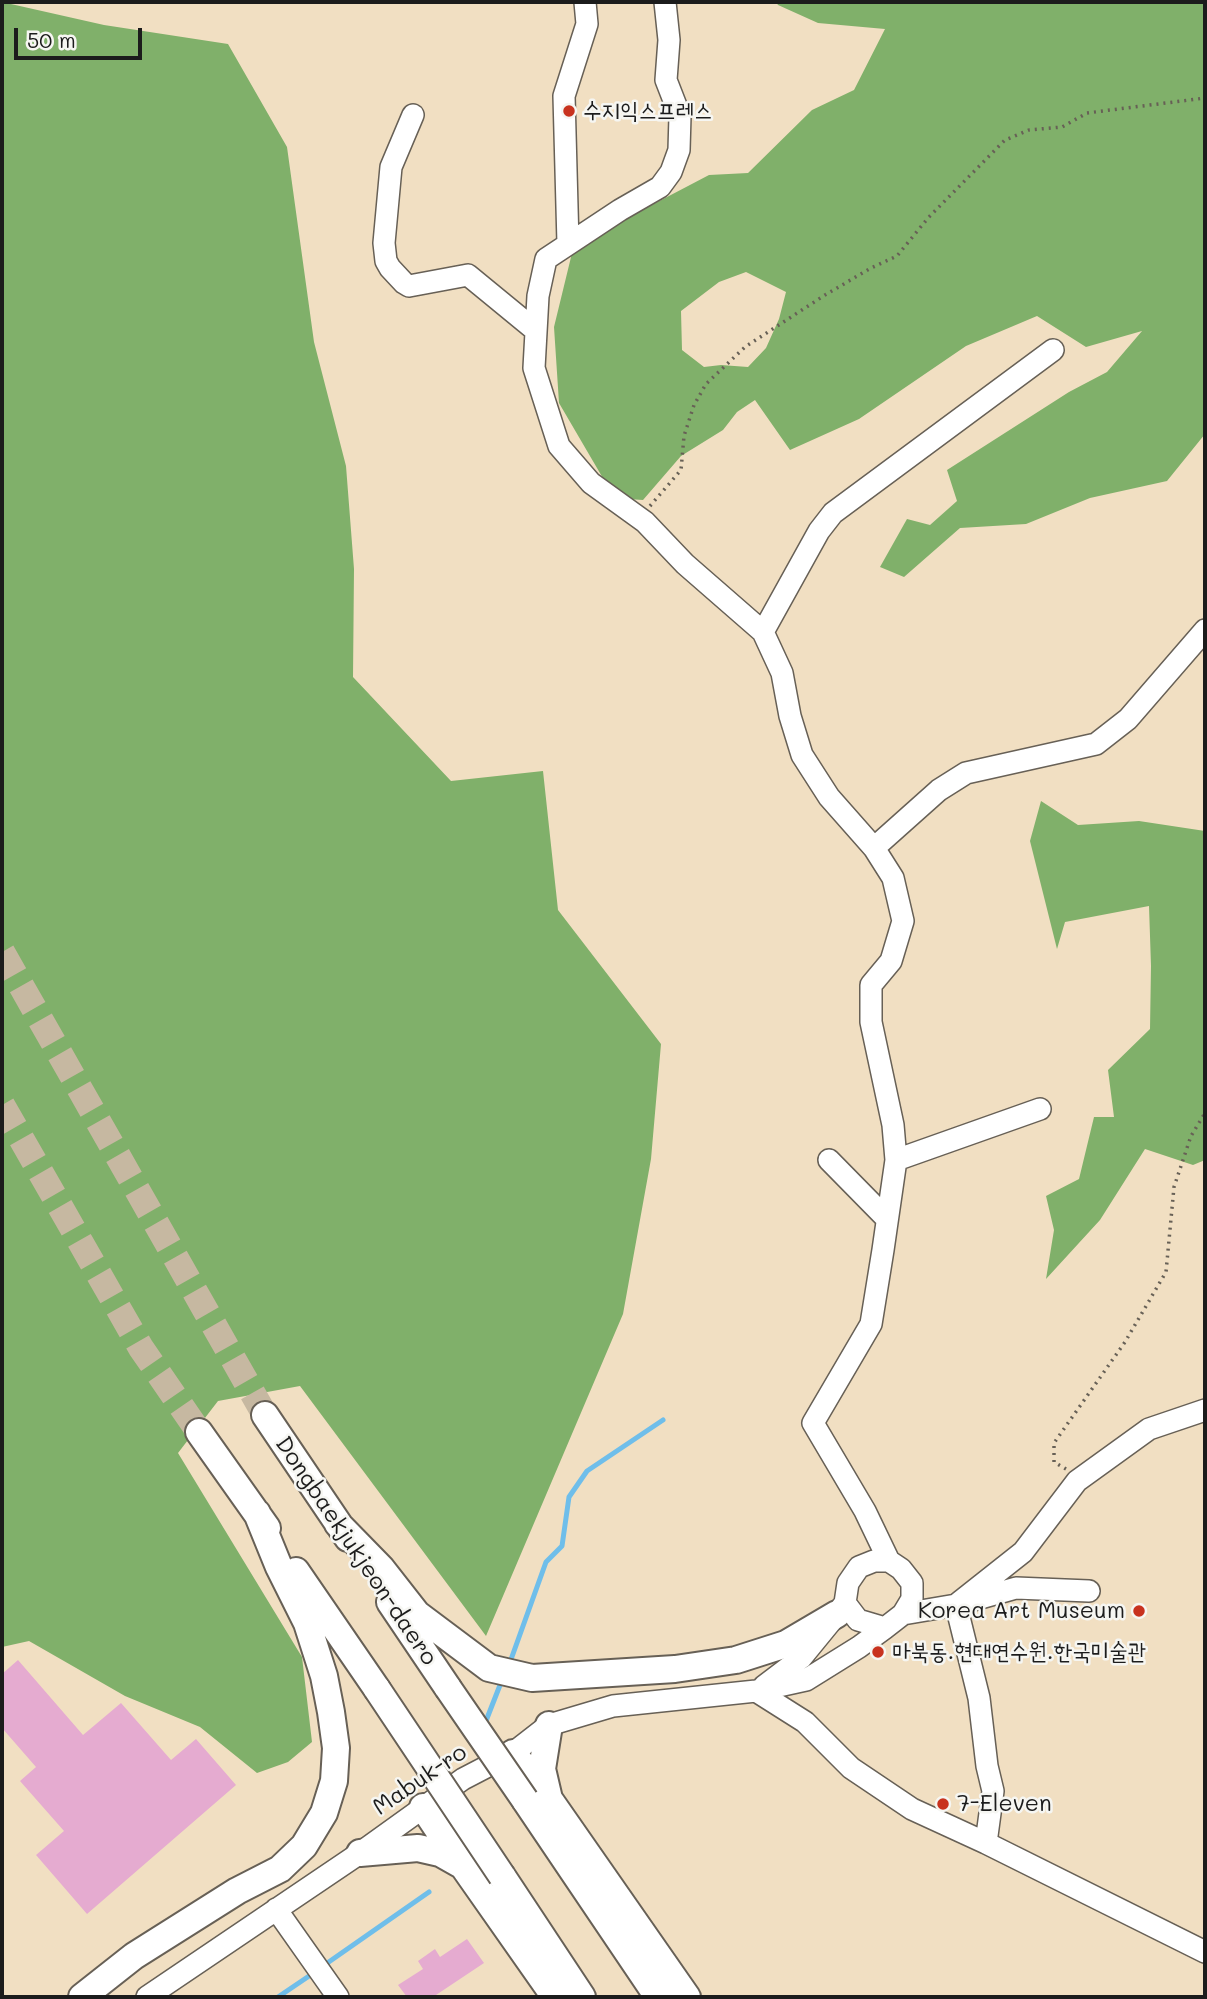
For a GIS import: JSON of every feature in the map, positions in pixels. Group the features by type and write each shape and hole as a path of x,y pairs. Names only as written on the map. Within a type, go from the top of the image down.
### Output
{"main road":[{"name":"Dongbaekjukjeon-daero","path":"265,1415 448,1688 537,1800"},
{"path":"199,1432 377,1689 582,1997"},
{"path":"82,1997 134,1956 237,1891 280,1869 304,1846 324,1812 334,1781 336,1748 324,1676 307,1623 279,1567 257,1513"},
{"path":"338,1524 381,1568 417,1614 489,1668 532,1678 675,1669 736,1660 786,1644 841,1608"},
{"path":"549,1725 537,1800 687,1997"},
{"path":"513,1753 537,1800 658,1997"},
{"path":"423,1807 555,1997"},
{"path":"360,1853 418,1848 440,1853 463,1866"}],"street":[{"path":"568,244 564,96 587,24 585,2"},
{"path":"665,2 669,40 666,80 680,116 679,150 671,172 660,187 546,259 538,296 534,368 559,446 591,483 640,518 685,564 763,632 782,673 790,716 802,755 829,797 874,849 893,878 903,921 891,961 871,985 871,1022 893,1125 896,1160 871,1324 813,1423 865,1511 889,1561 901,1569 912,1583 912,1599 902,1614 885,1628 858,1620 841,1608"},
{"path":"414,115 391,167 384,243 386,261 399,279 410,286 468,275 535,330"},
{"path":"763,632 819,531 833,513 1054,351"},
{"path":"874,849 939,790 966,773 1096,744 1128,719 1205,630"},
{"path":"896,1160 1040,1110"},
{"path":"829,1160 887,1219"},
{"path":"956,1605 1023,1552 1081,1478 1149,1429 1205,1410"},
{"path":"889,1561 874,1561 859,1567 848,1583 841,1608 801,1658 756,1691 805,1722 851,1768 912,1809 1205,1952"},
{"path":"902,1614 956,1605 1016,1588 1089,1591"},
{"path":"956,1605 979,1698 987,1766 993,1791 986,1843"},
{"name":"Mabuk-ro","path":"147,1997 360,1853 463,1779 513,1753 549,1725 614,1706 756,1691 806,1681 885,1628"},
{"path":"276,1909 338,1997"}],"path":[{"path":"640,518 681,470 684,436 694,405 706,384 745,347 825,295 897,256 928,218 1005,140 1029,130 1062,127 1087,113 1205,98"},
{"path":"1081,1478 1054,1462 1054,1443 1125,1342 1166,1272 1174,1187 1191,1136 1205,1113"}],"green space":[{"path":"2,2 104,25 228,44 287,147 314,342 346,466 354,569 353,677 451,781 543,771 558,910 661,1044 651,1159 623,1314 486,1636 300,1386 218,1401 178,1453 302,1657 312,1742 288,1762 257,1773 200,1727 125,1696 29,1641 2,1647"},
{"path":"776,2 1205,2 1205,434 1167,481 1090,498 1026,524 960,528 904,577 880,567 907,519 930,525 957,501 947,470 1069,392 1107,372 1142,331 1086,347 1037,316 966,346 859,419 790,450 755,400 737,412 723,430 681,456 643,500 628,499 604,480 559,403 554,327 572,253 606,229 709,175 748,173 812,110 854,90 885,29 818,23","holes":["746,272 786,292 779,319 766,348 748,367 704,367 682,350 681,311 719,282"]},
{"path":"1041,801 1078,825 1139,821 1205,831 1205,1160 1193,1165 1145,1149 1100,1220 1046,1279 1054,1230 1046,1196 1079,1179 1094,1117 1114,1117 1108,1070 1150,1029 1151,966 1149,906 1065,922 1057,949 1030,841"}],"building":[{"path":"18,1660 83,1735 121,1703 171,1760 196,1739 236,1785 87,1914 36,1855 64,1831 20,1781 36,1767 2,1728 2,1674"},
{"path":"467,1939 484,1963 433,1997 407,1997 398,1985 423,1969 418,1961 435,1949 440,1957"}],"waterway":[{"path":"509,1665 546,1562 562,1546 569,1497 587,1471 663,1420"},
{"path":"484,1726 502,1680"},
{"path":"323,1966 429,1892"},
{"path":"278,1997 315,1972"}],"tunnel":[{"path":"2,952 265,1415"},
{"path":"2,1105 141,1348 199,1432"}],"place":[{"name":"수지익스프레스","path":"569,111"},
{"name":"Korea Art Museum","path":"1139,1611"},
{"name":"마북동.현대연수원.한국미술관","path":"878,1652"},
{"name":"7-Eleven","path":"943,1804"}]}
